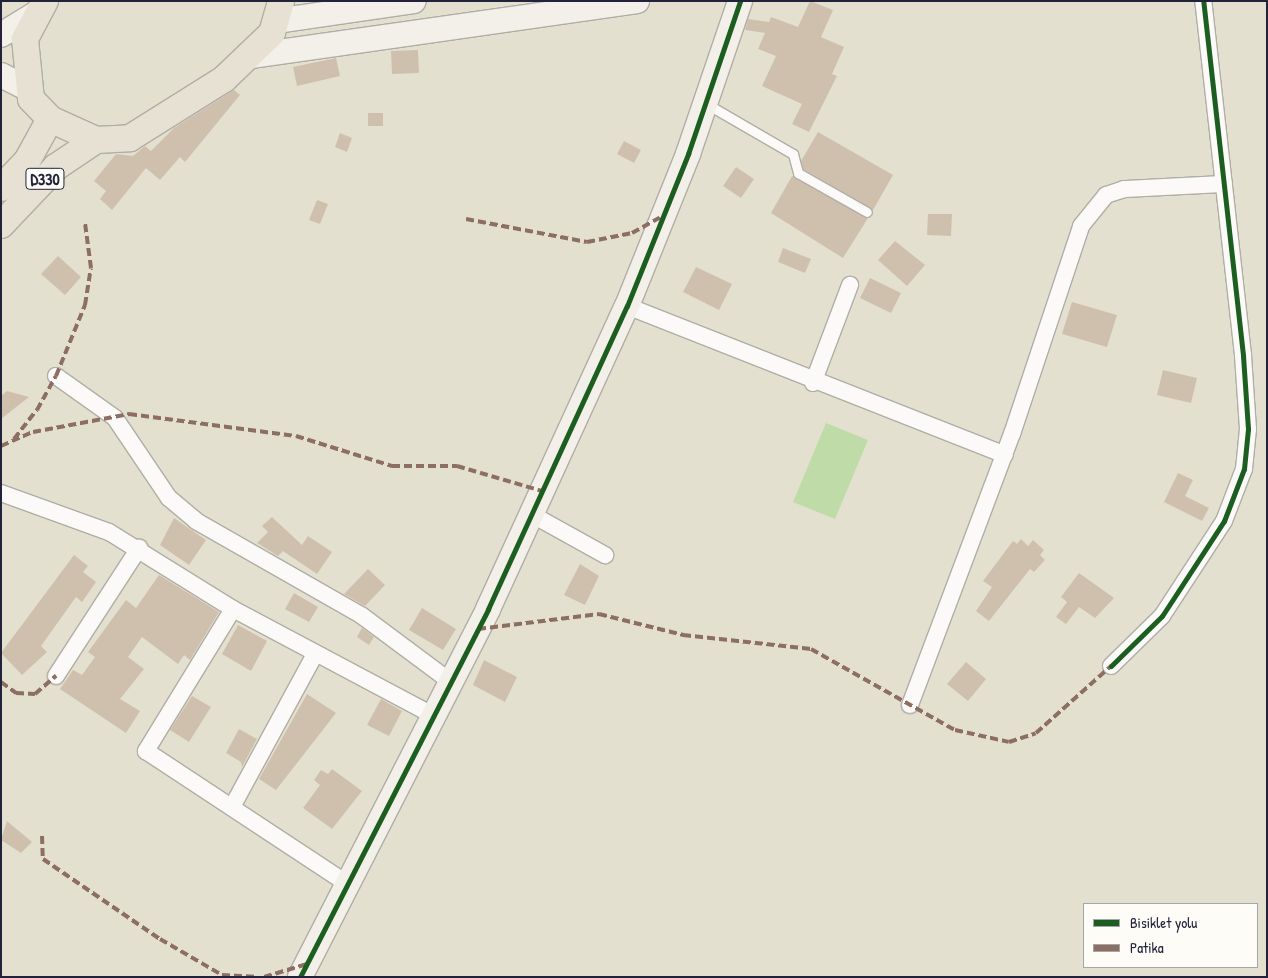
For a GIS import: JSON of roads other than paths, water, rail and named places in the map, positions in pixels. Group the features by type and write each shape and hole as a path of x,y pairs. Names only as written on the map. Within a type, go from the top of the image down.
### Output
{"main road":[{"path":"41,7 25,39 31,99 50,118 96,140 130,138 224,79 251,56 278,11"},
{"name":"D330","path":"1,188 27,161 50,118"},
{"name":"D330","path":"1,225 56,167 96,140"}],"street":[{"path":"278,11 414,1"},
{"path":"251,56 637,1"},
{"path":"300,977 451,682 627,306 705,103 740,1"},
{"path":"1111,666 1162,616 1224,521 1244,468 1248,429 1243,356 1203,1"},
{"path":"1,35 41,7"},
{"path":"1,75 30,89"},
{"path":"910,705 1004,455 1081,226 1106,195 1124,189 1224,184"},
{"path":"813,383 850,284"},
{"path":"627,306 813,383 1004,455"},
{"path":"56,376 115,418 169,498 196,521 361,615 451,682"},
{"path":"1,493 76,518 139,548 233,609 434,716"},
{"path":"531,514 605,555"},
{"path":"56,676 139,548"},
{"path":"233,609 146,751 348,884"},
{"path":"232,808 315,654"}],"lane":[{"path":"705,103 793,154 798,173 867,212"}]}
